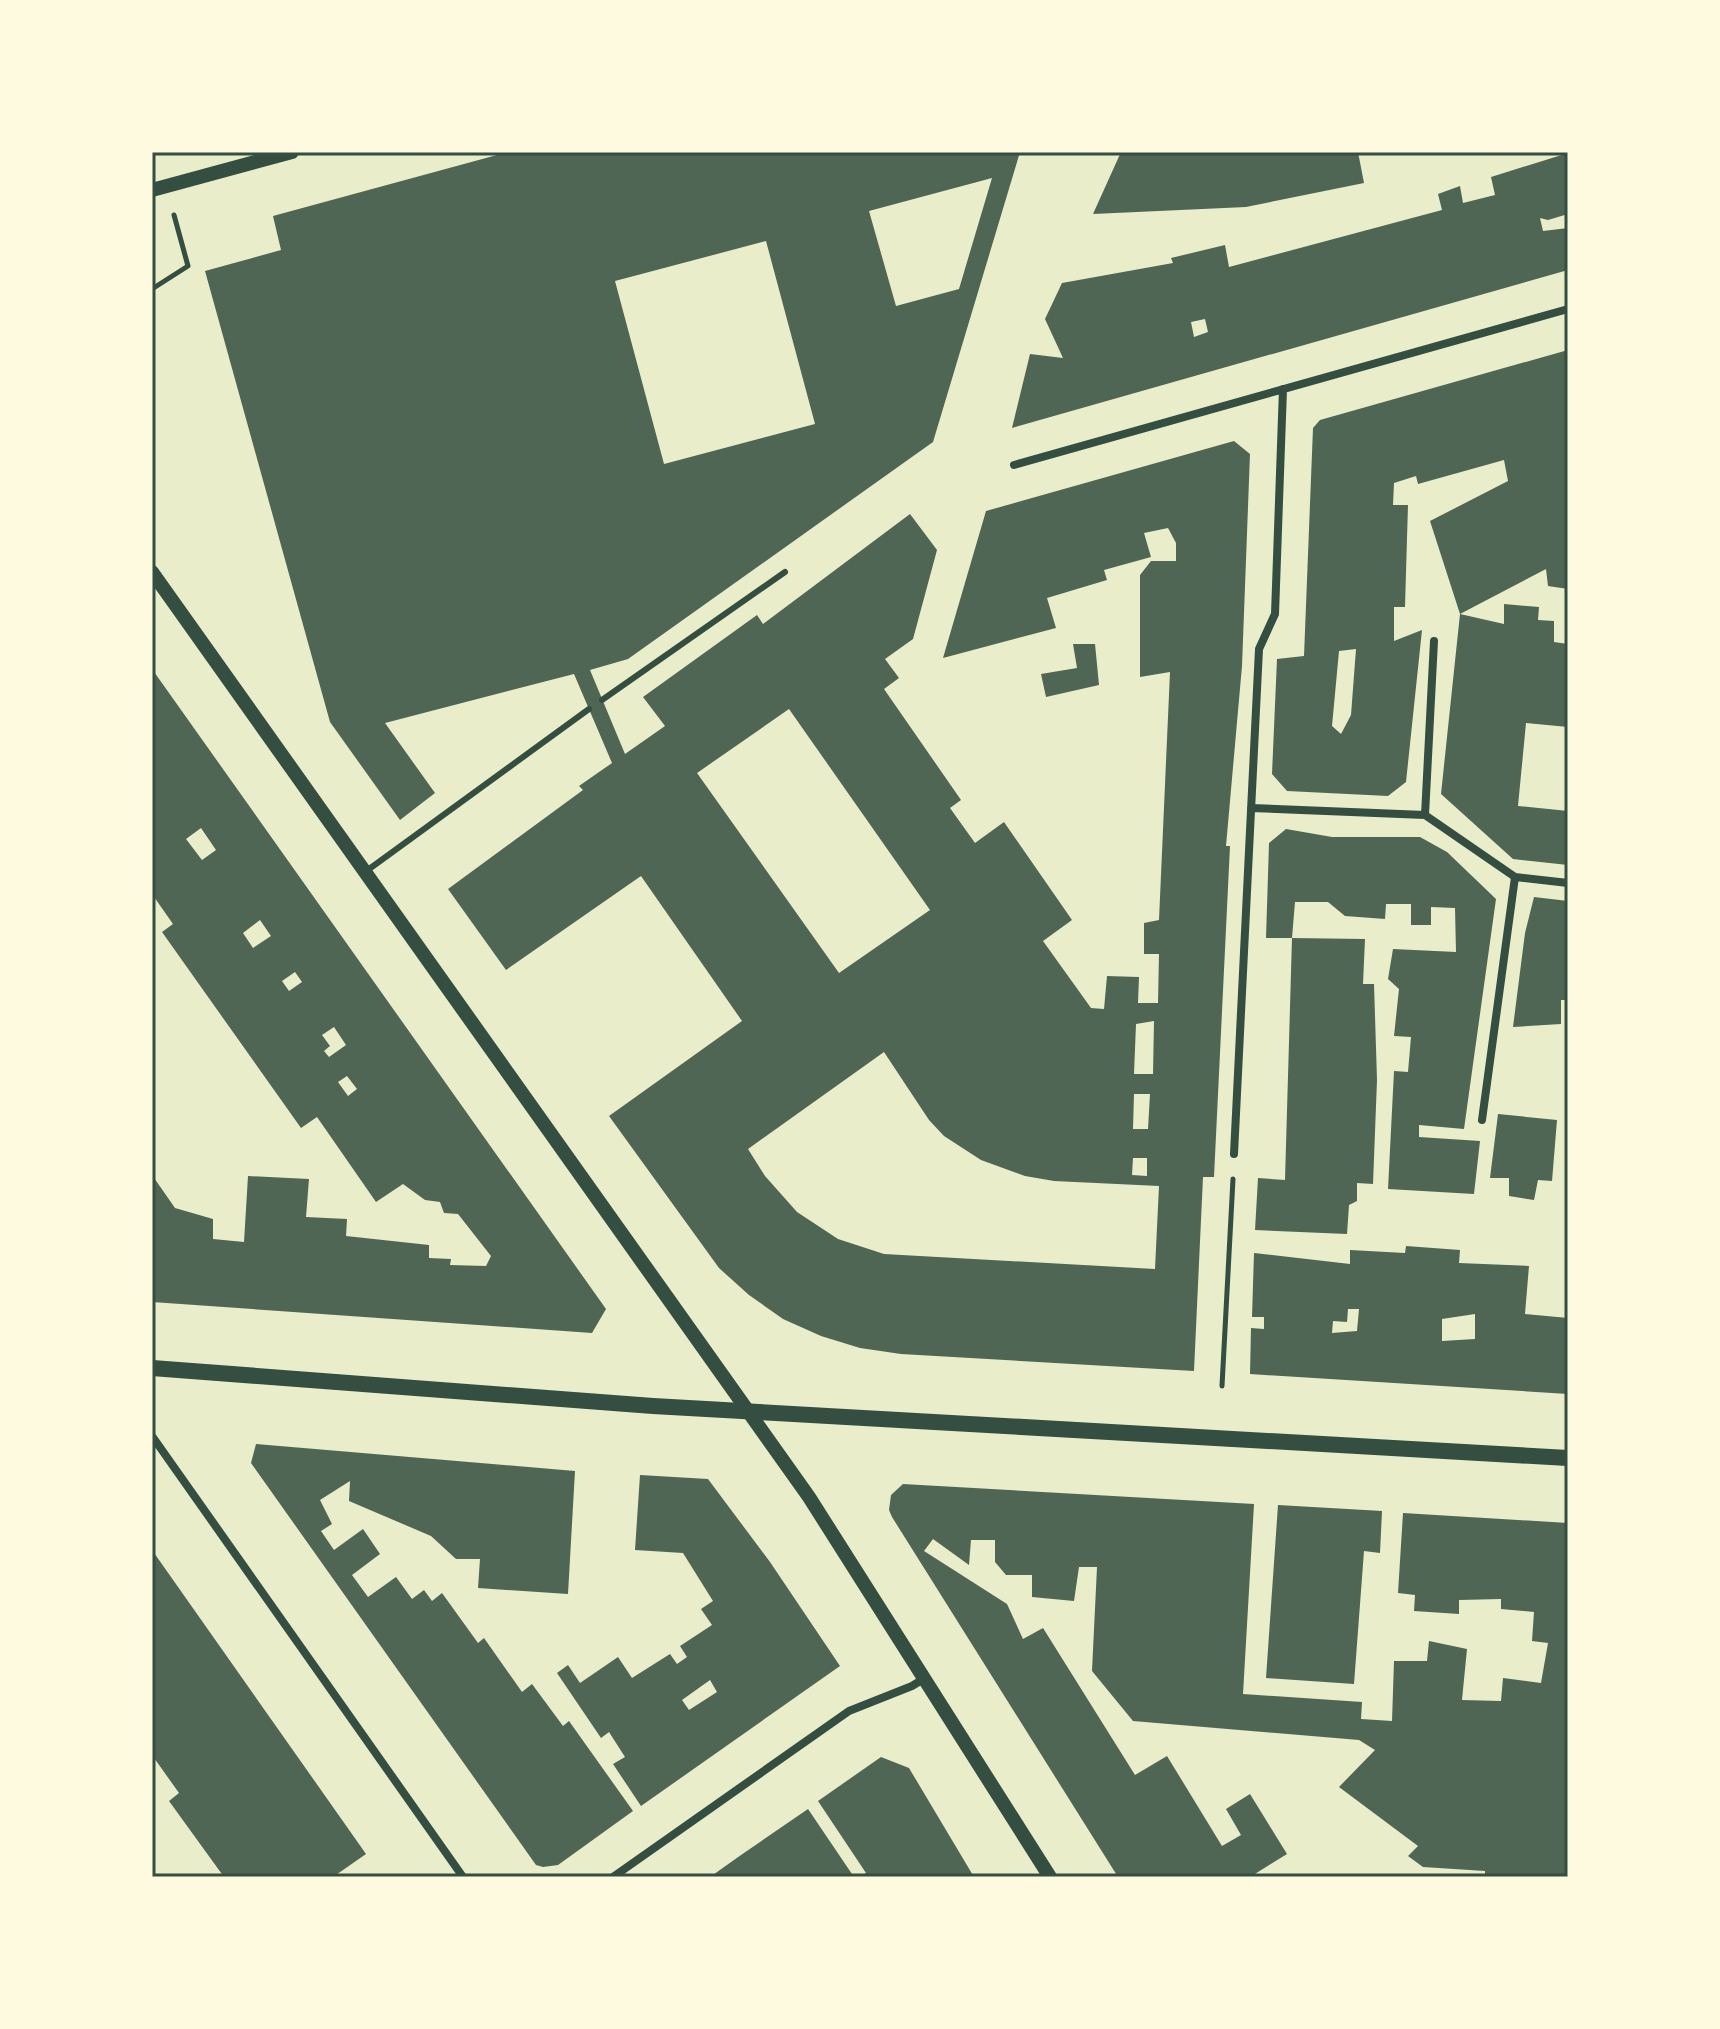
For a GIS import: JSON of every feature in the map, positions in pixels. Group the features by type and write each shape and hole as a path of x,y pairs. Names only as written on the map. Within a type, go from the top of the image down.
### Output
{"main road":[{"path":"152,1368 653,1406 1568,1458"}],"street":[{"path":"159,188 292,152"},
{"path":"1014,465 1568,309"},
{"path":"1234,1154 1259,649 1275,614 1283,389"},
{"path":"152,572 828,1526 1050,1877"},
{"path":"1425,815 1434,641"},
{"path":"1251,808 1425,815 1515,877 1568,883"},
{"path":"1482,1120 1515,877"},
{"path":"152,1436 463,1877"},
{"path":"613,1877 849,1711 925,1678"}],"lane":[{"path":"602,700 785,572"},
{"path":"365,872 589,709"}],"path":[{"path":"152,289 188,266 159,188"},
{"path":"1222,1386 1234,1154"}],"building":[{"path":"508,152 1020,152 933,442 628,659 590,670 625,754 665,726 643,697 757,615 763,624 910,514 937,550 913,639 885,659 899,678 884,689 961,800 950,808 975,843 1004,822 1072,920 1043,941 1091,1008 1104,1009 1107,976 1139,977 1138,1003 1158,1003 1159,954 1144,954 1144,923 1159,920 1170,672 1140,677 1140,575 1151,561 1176,561 1176,543 1168,528 1144,533 1151,557 1104,570 1107,580 1047,598 1056,628 943,658 986,511 1234,441 1250,454 1242,666 1226,846 1230,846 1214,1177 1203,1177 1194,1371 901,1354 860,1348 821,1336 783,1319 749,1295 719,1268 609,1116 742,1021 641,876 506,970 448,889 583,790 579,786 612,763 574,674 385,723 435,793 400,820 330,722 205,271 281,250 273,216","holes":["992,178 959,289 896,306 869,211","766,241 815,424 664,464 615,281","789,709 930,910 839,973 697,773","1154,1021 1153,1074 1134,1074 1136,1024","884,1052 929,1120 944,1136 981,1160 1025,1176 1054,1181 1159,1186 1155,1269 884,1254 838,1239 797,1212 765,1176 748,1149","1134,1094 1150,1094 1148,1129 1133,1129","1133,1158 1147,1158 1147,1176 1132,1175"]},
{"path":"1121,152 1358,152 1364,183 1246,207 1093,214"},
{"path":"1568,153 1568,214 1548,220 1540,218 1543,231 1568,228 1568,270 1012,428 1030,354 1063,358 1045,319 1062,283 1173,263 1171,258 1225,245 1229,267 1442,210 1438,194 1460,186 1463,203 1495,195 1491,177","holes":["1205,319 1208,332 1194,337 1191,322"]},
{"path":"1568,350 1568,589 1548,586 1546,569 1460,614 1430,521 1508,481 1504,460 1418,484 1416,476 1394,483 1393,505 1408,505 1405,607 1394,607 1394,641 1422,630 1406,782 1388,796 1287,791 1272,774 1277,659 1304,656 1313,428 1320,420","holes":["1356,649 1351,715 1341,734 1332,726 1339,651"]},
{"path":"1504,604 1539,607 1538,620 1554,621 1554,642 1568,644 1568,727 1526,723 1518,806 1568,811 1568,865 1513,859 1441,794 1460,614 1504,624"},
{"path":"1073,644 1095,644 1099,685 1046,697 1041,674 1077,668"},
{"path":"152,669 606,1309 592,1333 152,1302 152,1175 175,1208 213,1219 213,1239 244,1242 248,1176 309,1179 306,1217 347,1219 346,1236 429,1245 429,1258 451,1259 450,1265 486,1266 491,1256 458,1214 444,1213 440,1202 425,1200 403,1184 376,1202 317,1117 301,1128 162,932 173,924 152,894","holes":["201,828 216,850 202,860 186,839","260,920 271,936 253,948 243,933","295,972 302,982 289,991 282,981","334,1027 346,1045 329,1057 324,1051 330,1046 322,1035","347,1076 357,1089 348,1096 338,1082"]},
{"path":"1286,829 1332,837 1420,837 1447,852 1496,899 1464,1129 1419,1125 1419,1137 1480,1141 1474,1194 1388,1189 1394,1071 1408,1072 1411,1037 1394,1036 1399,989 1388,979 1393,949 1456,952 1455,908 1431,907 1431,925 1411,925 1411,904 1386,904 1385,919 1345,916 1328,902 1295,902 1292,938 1266,938 1269,843"},
{"path":"1534,897 1568,901 1568,1000 1561,1000 1561,1024 1513,1027 1525,933"},
{"path":"1292,938 1365,939 1363,984 1374,984 1377,1080 1373,1184 1357,1183 1357,1201 1349,1205 1347,1234 1255,1230 1258,1178 1285,1180"},
{"path":"1498,1114 1557,1120 1552,1181 1538,1180 1534,1200 1509,1196 1509,1178 1490,1178"},
{"path":"1406,1246 1460,1250 1459,1263 1529,1266 1525,1314 1568,1318 1568,1394 1250,1374 1251,1328 1264,1329 1264,1317 1252,1317 1254,1253 1350,1264 1350,1250 1405,1253","holes":["1348,1309 1359,1309 1357,1331 1332,1333 1333,1321 1347,1322","1475,1314 1475,1339 1442,1341 1442,1319"]},
{"path":"256,1444 575,1471 568,1594 478,1588 480,1559 456,1559 431,1536 349,1501 350,1481 320,1500 332,1524 321,1531 334,1550 363,1529 380,1554 352,1575 368,1597 396,1577 412,1599 424,1590 432,1601 442,1593 478,1643 484,1638 522,1692 532,1684 563,1726 569,1721 633,1811 558,1865 536,1865 251,1463"},
{"path":"640,1475 708,1479 770,1562 840,1666 641,1806 613,1764 625,1757 609,1732 601,1738 557,1673 568,1665 580,1683 618,1657 632,1678 670,1654 677,1664 687,1657 680,1646 712,1625 701,1609 713,1601 683,1553 635,1550","holes":["710,1680 717,1692 689,1710 682,1700"]},
{"path":"903,1484 1254,1504 1243,1694 1362,1702 1361,1719 1392,1721 1394,1661 1427,1661 1429,1641 1467,1649 1462,1700 1501,1701 1503,1678 1541,1683 1548,1643 1532,1641 1534,1612 1501,1609 1501,1599 1459,1600 1459,1614 1414,1611 1415,1595 1398,1593 1403,1513 1568,1523 1568,1877 1485,1877 1485,1871 1423,1867 1408,1856 1418,1846 1339,1787 1375,1750 1359,1740 1133,1721 1092,1671 1097,1567 1079,1567 1074,1601 1032,1597 1032,1575 1006,1575 995,1562 995,1540 971,1540 969,1565 933,1539 924,1551 1007,1604 1023,1639 1043,1628 1135,1775 1167,1756 1222,1846 1241,1835 1226,1809 1250,1794 1287,1854 1250,1877 1118,1877 892,1517 889,1510 891,1495"},
{"path":"1278,1505 1382,1511 1380,1553 1364,1551 1354,1684 1266,1678"},
{"path":"152,1550 366,1854 333,1877 224,1877 169,1801 179,1793 152,1755"},
{"path":"881,1757 909,1768 974,1877 859,1877 866,1873 818,1801"},
{"path":"808,1809 854,1877 710,1877 741,1855"}]}
